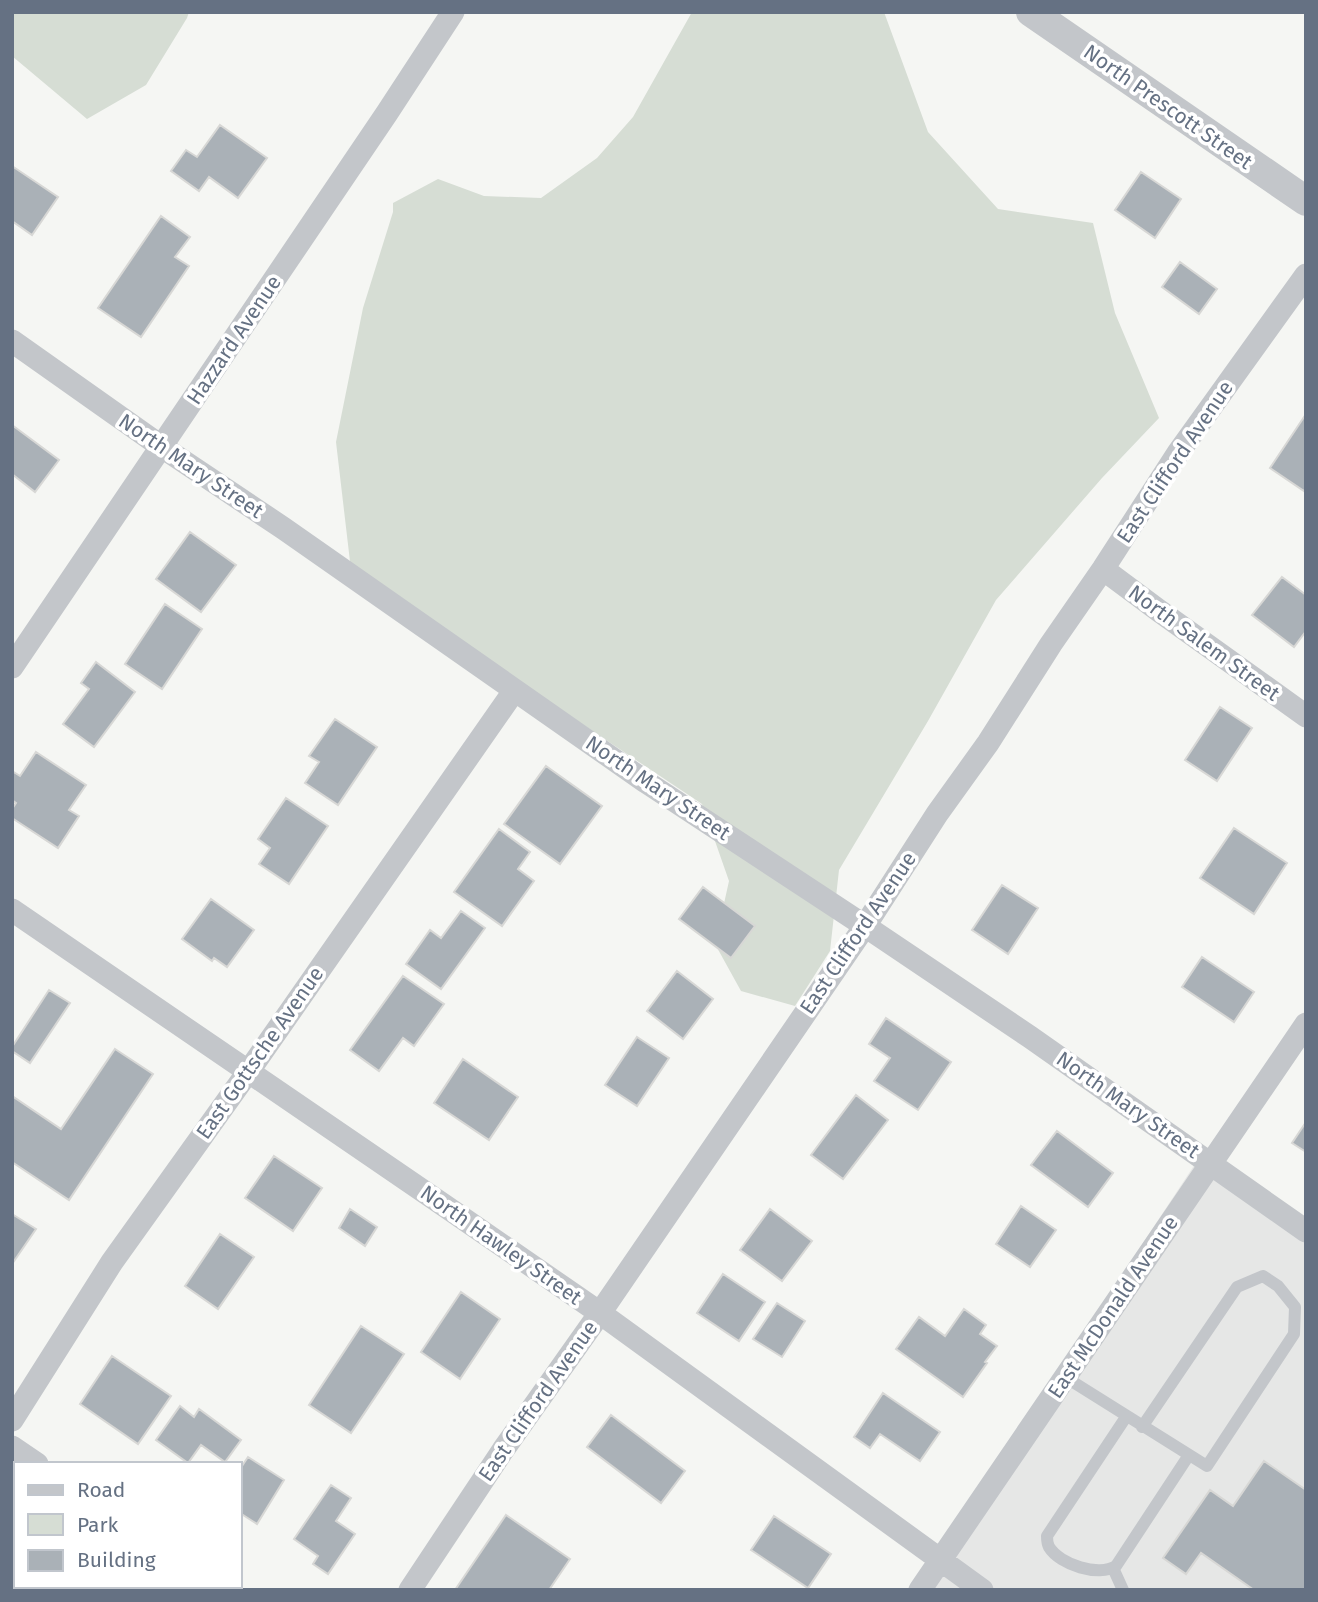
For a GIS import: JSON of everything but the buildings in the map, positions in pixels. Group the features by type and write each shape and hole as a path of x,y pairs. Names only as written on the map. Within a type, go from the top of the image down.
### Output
{"street":[{"name":"Hazzard Avenue","path":"12,667 453,12"},
{"name":"North Prescott Street","path":"1031,12 1306,201"},
{"name":"East Clifford Avenue","path":"410,1590 503,1450 865,926 1178,453 1306,275"},
{"name":"North Mary Street","path":"12,341 646,782 1030,1037 1306,1231"},
{"name":"North Salem Street","path":"1103,569 1306,716"},
{"name":"East Gottsche Avenue","path":"12,1420 112,1262 514,691"},
{"name":"North Hawley Street","path":"12,910 600,1313 982,1590"},
{"name":"East McDonald Avenue","path":"920,1590 1306,1024"},
{"path":"12,1447 34,1462"}],"lane":[{"path":"1065,1377 1126,1417 1142,1427 1207,1466 1294,1334 1295,1307 1278,1286 1264,1276 1237,1287 1142,1427"},
{"path":"1126,1417 1047,1536 1048,1546 1062,1559 1082,1568 1095,1570 1110,1570 1116,1566 1189,1455"},
{"path":"1113,1568 1123,1590"}],"shaded area":[{"path":"1197,1161 1306,1240 1306,1590 935,1590 921,1580"}],"green space":[{"path":"12,12 189,12 146,85 87,119 12,56"},
{"path":"692,12 884,12 928,132 998,209 1093,223 1115,313 1159,418 1102,478 996,600 839,870 830,951 795,1006 741,991 715,944 729,881 702,804 351,570 336,442 363,308 393,212 393,203 438,179 484,196 541,198 597,158 633,117"}]}
